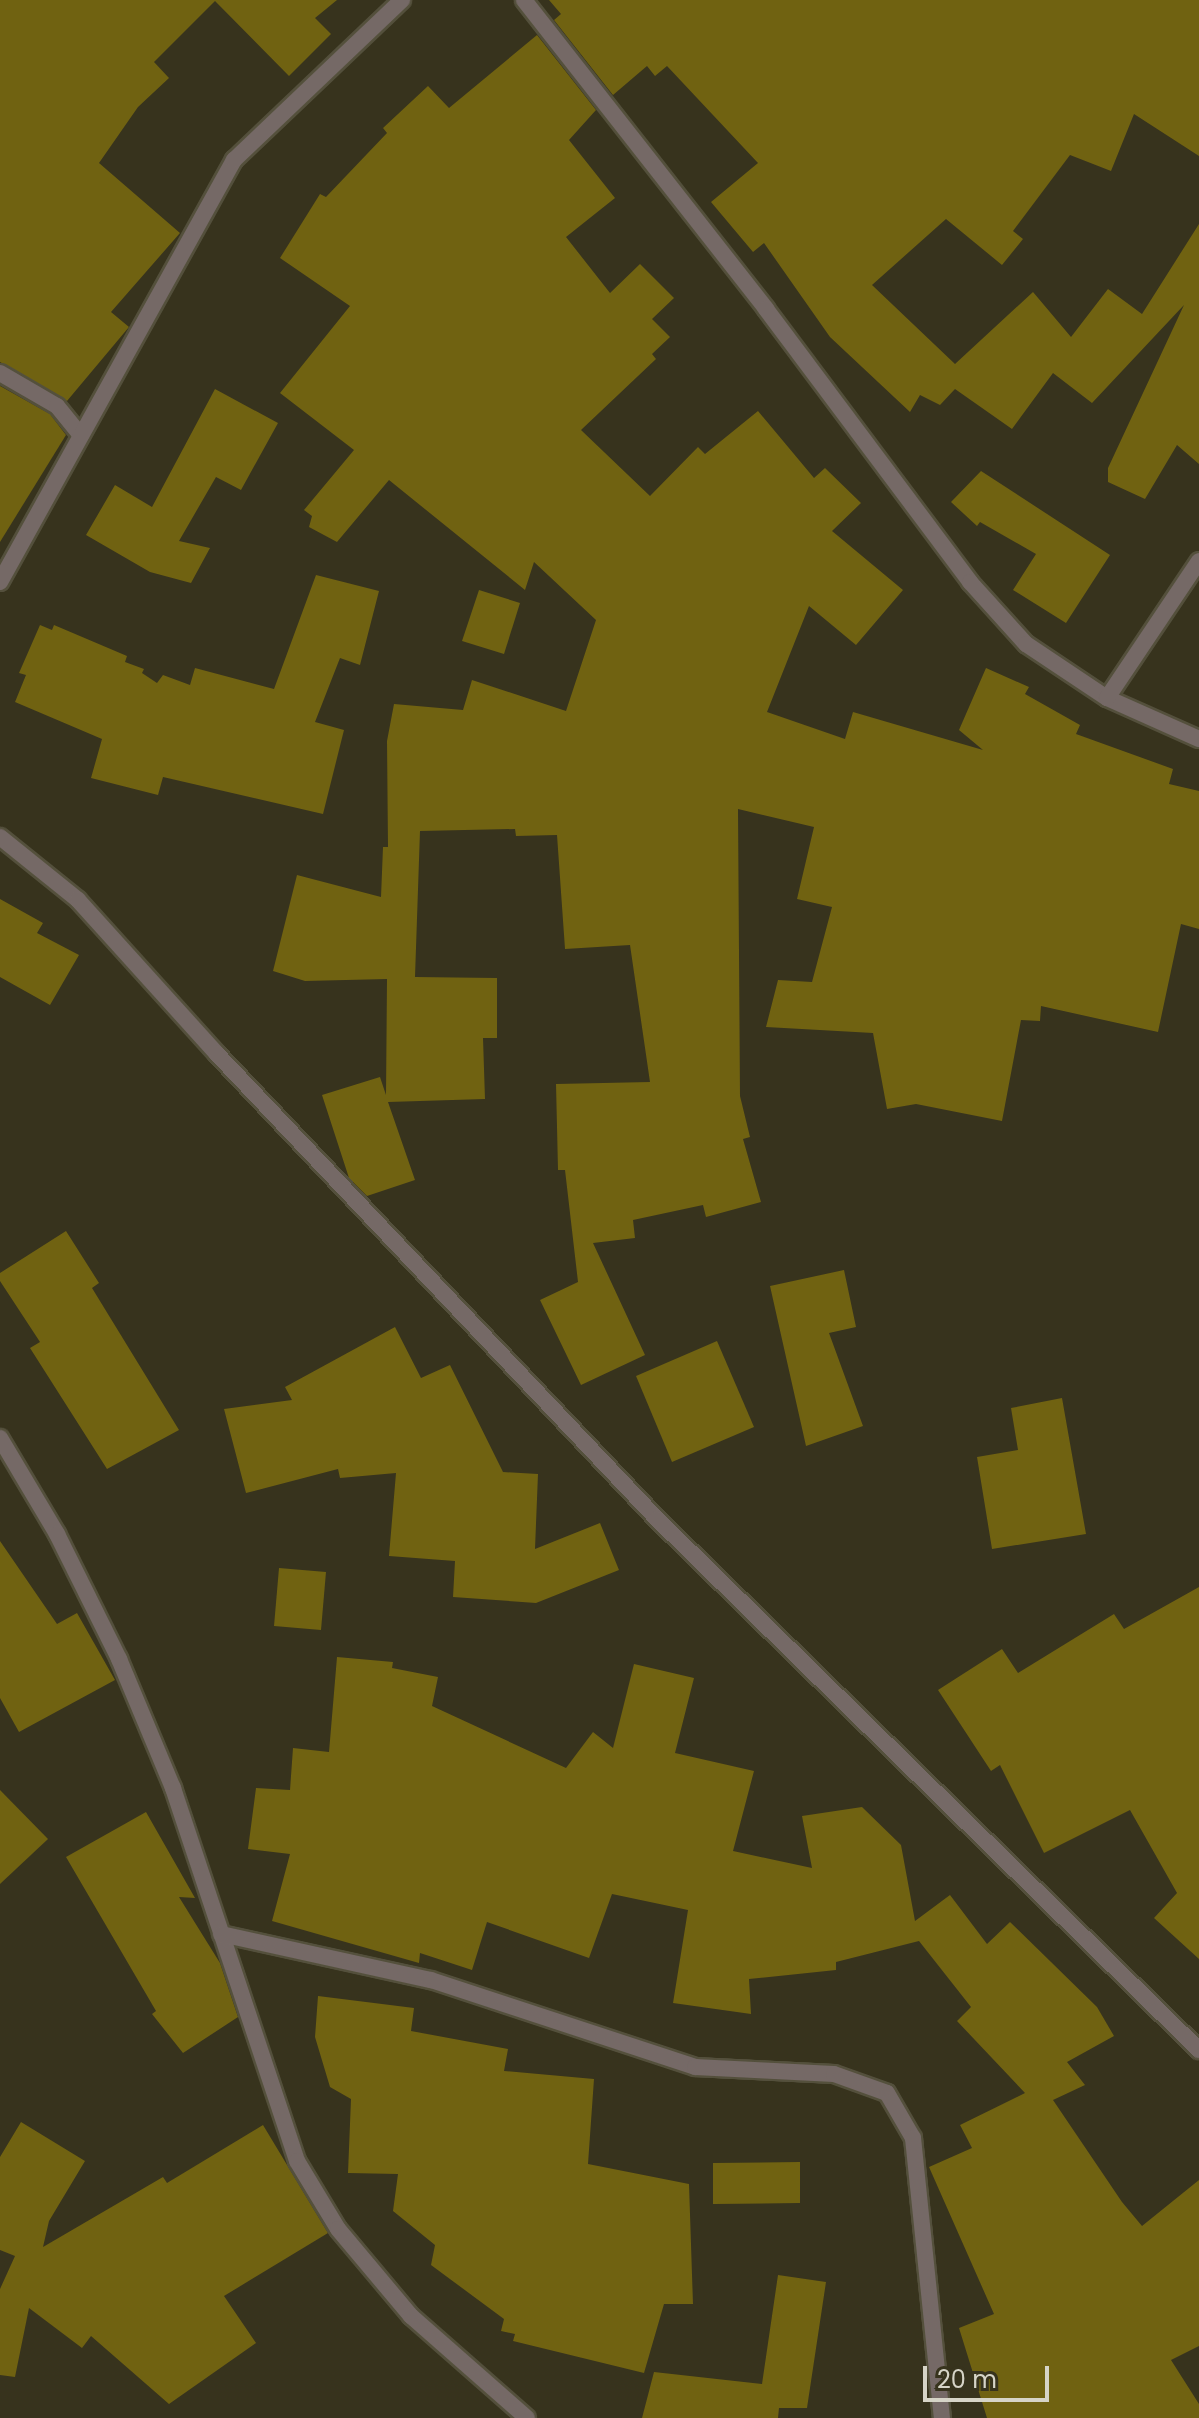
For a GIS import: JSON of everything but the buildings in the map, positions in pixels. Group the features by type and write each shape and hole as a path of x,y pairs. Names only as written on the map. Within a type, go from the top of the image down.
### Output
{"street":[{"path":"0,582 234,160 402,0"},
{"path":"524,0 757,296 970,582 1026,644 1107,698 1199,739"},
{"path":"0,373 57,406 81,436"},
{"path":"1107,698 1199,561"},
{"path":"0,837 78,900 237,1077 657,1519 1199,2050"},
{"path":"0,1438 57,1534 119,1659 173,1788 297,2161 338,2229 411,2316 527,2418"},
{"path":"221,1934 431,1980 695,2067 834,2074 887,2093 913,2138 942,2418"}]}
